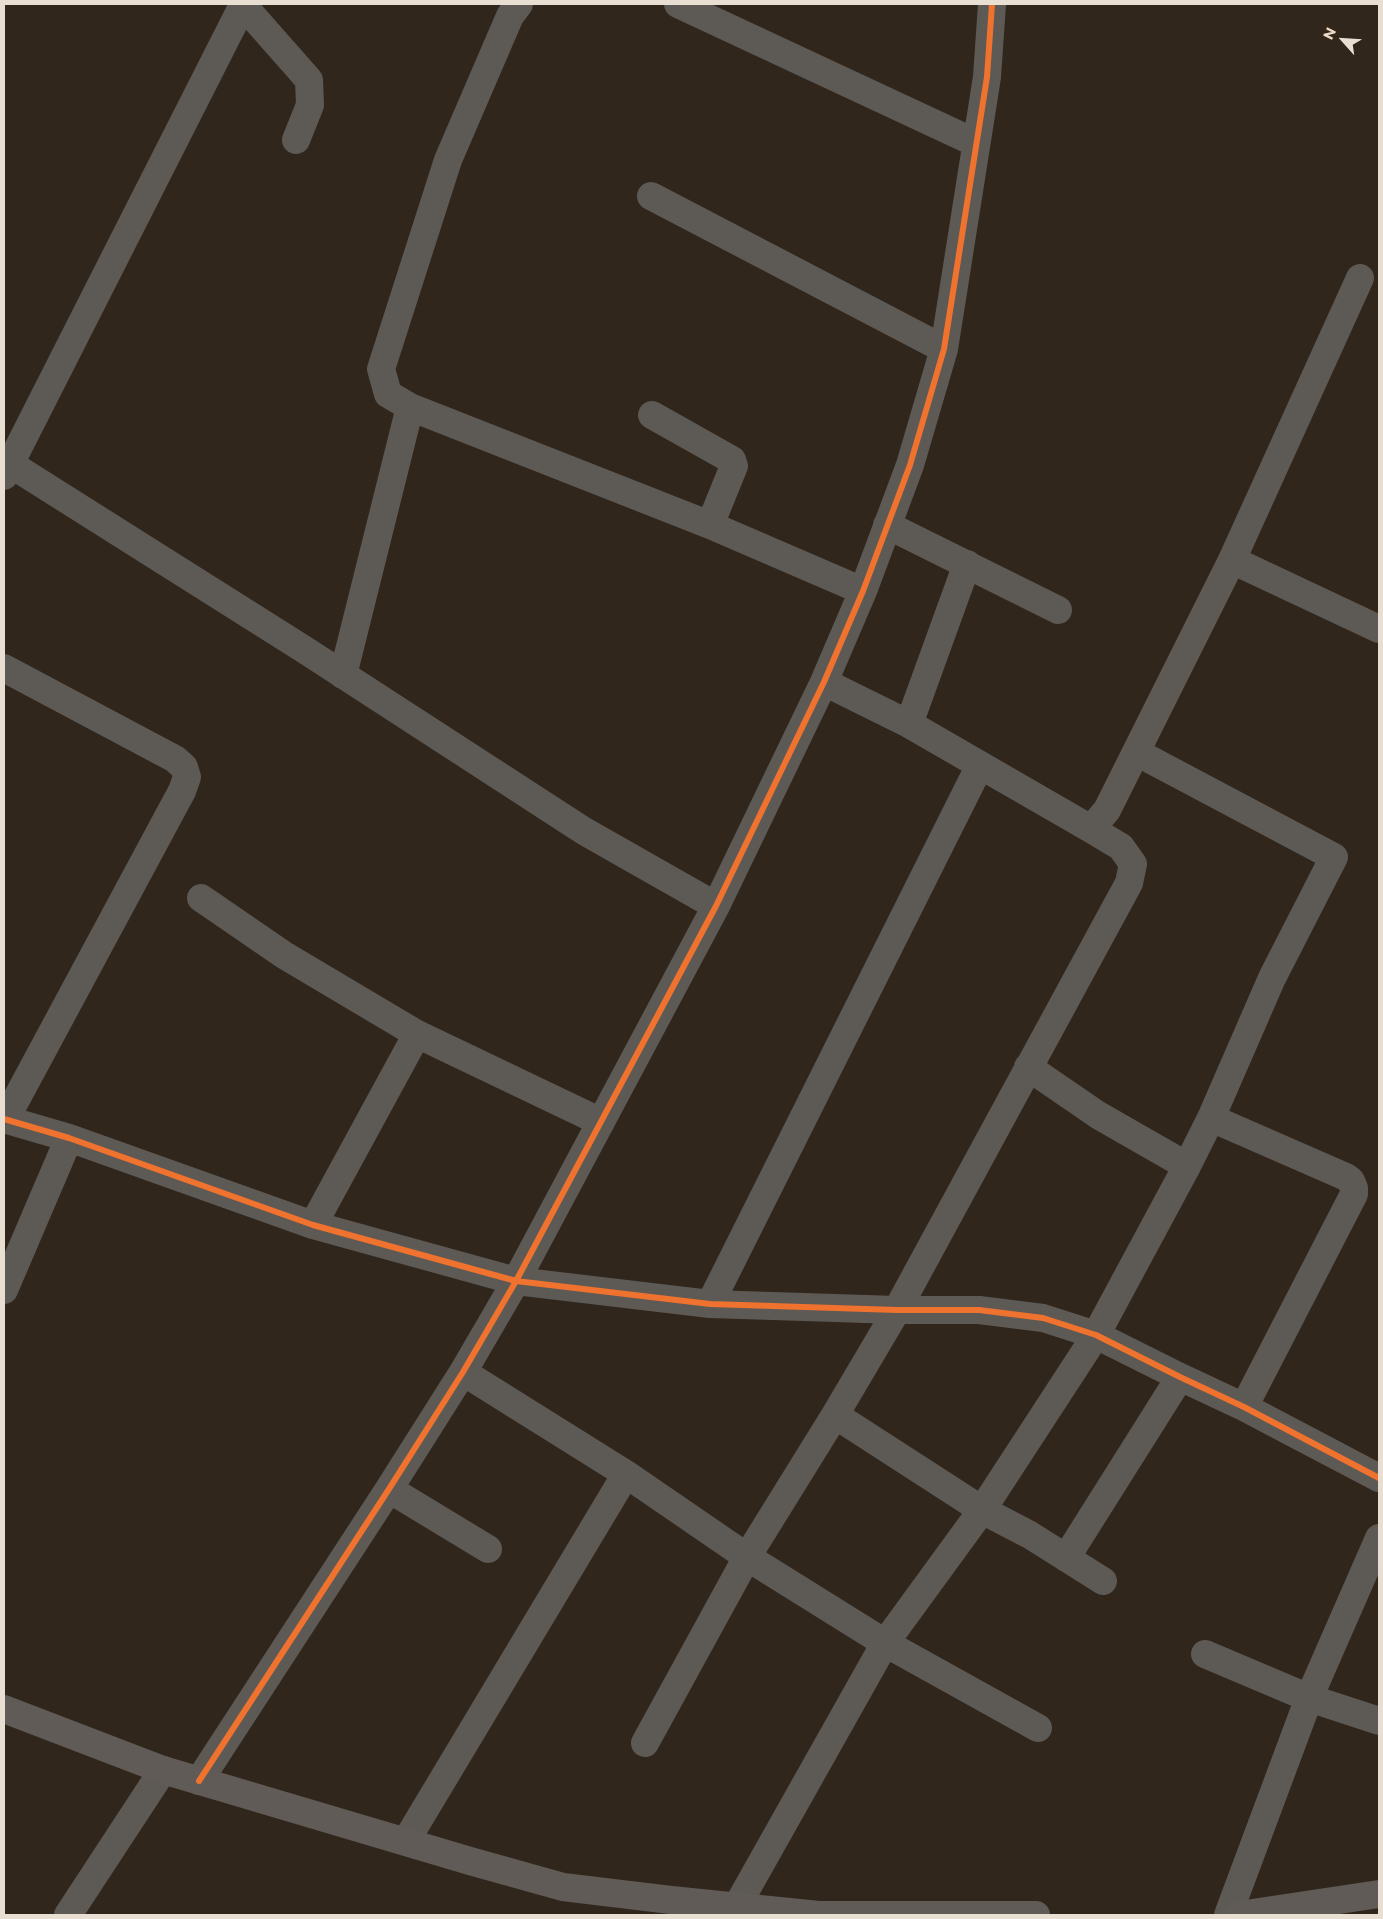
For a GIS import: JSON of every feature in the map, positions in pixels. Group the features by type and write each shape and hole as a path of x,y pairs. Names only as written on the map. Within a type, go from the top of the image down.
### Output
{"street":[{"path":"296,140 310,104 309,80 243,4 6,467 343,674 584,831 716,906"},
{"path":"519,4 510,16 448,160 381,369 388,394 410,407 710,525 863,591"},
{"path":"678,4 976,143"},
{"path":"199,1781 389,1489 463,1372 516,1281 716,906 824,682 863,591 910,465 944,349 987,77 992,4"},
{"path":"651,196 944,349"},
{"path":"1091,829 1107,810 1232,560 1360,278"},
{"path":"343,674 410,407"},
{"path":"652,415 732,460 734,466 710,525"},
{"path":"887,525 1058,610"},
{"path":"1232,560 1379,629"},
{"path":"909,724 968,564"},
{"path":"4,668 176,759 184,767 187,777 182,790 4,1120 69,1138 313,1225 516,1281 710,1304 897,1310 979,1310 1043,1318 1096,1335 1244,1407 1379,1478"},
{"path":"645,1743 746,1557 835,1415 897,1310 1129,883 1133,864 1121,847 1091,829 909,724 824,682"},
{"path":"737,1906 885,1643 982,1510 1096,1335 1211,1118 1272,978 1334,857 1136,752"},
{"path":"710,1304 980,765"},
{"path":"201,898 284,955 417,1034 601,1122"},
{"path":"313,1225 417,1034"},
{"path":"1028,1067 1098,1115 1187,1166"},
{"path":"1211,1118 1346,1177 1351,1181 1354,1188 1354,1194 1244,1407"},
{"path":"4,1290 69,1138"},
{"path":"463,1372 626,1474 746,1557 885,1643 1038,1728"},
{"path":"1066,1558 1180,1377"},
{"path":"835,1415 982,1510 1030,1535 1103,1581"},
{"path":"406,1841 626,1474"},
{"path":"389,1489 488,1549"},
{"path":"1228,1915 1309,1698 1379,1538"},
{"path":"1205,1654 1309,1698 1379,1721"},
{"path":"4,1708 163,1770 199,1781 564,1886 665,1908 737,1906 819,1915 1036,1915"},
{"path":"68,1915 163,1770"},
{"path":"1239,1915 1379,1894"}],"cycle path":[{"path":"199,1781 389,1489 463,1372 516,1281 716,906 824,682 863,591 910,465 944,349 987,77 992,4"},
{"path":"4,1119 69,1138 313,1225 516,1281 710,1304 897,1310 979,1310 1043,1318 1096,1335 1244,1407 1379,1478"}]}
